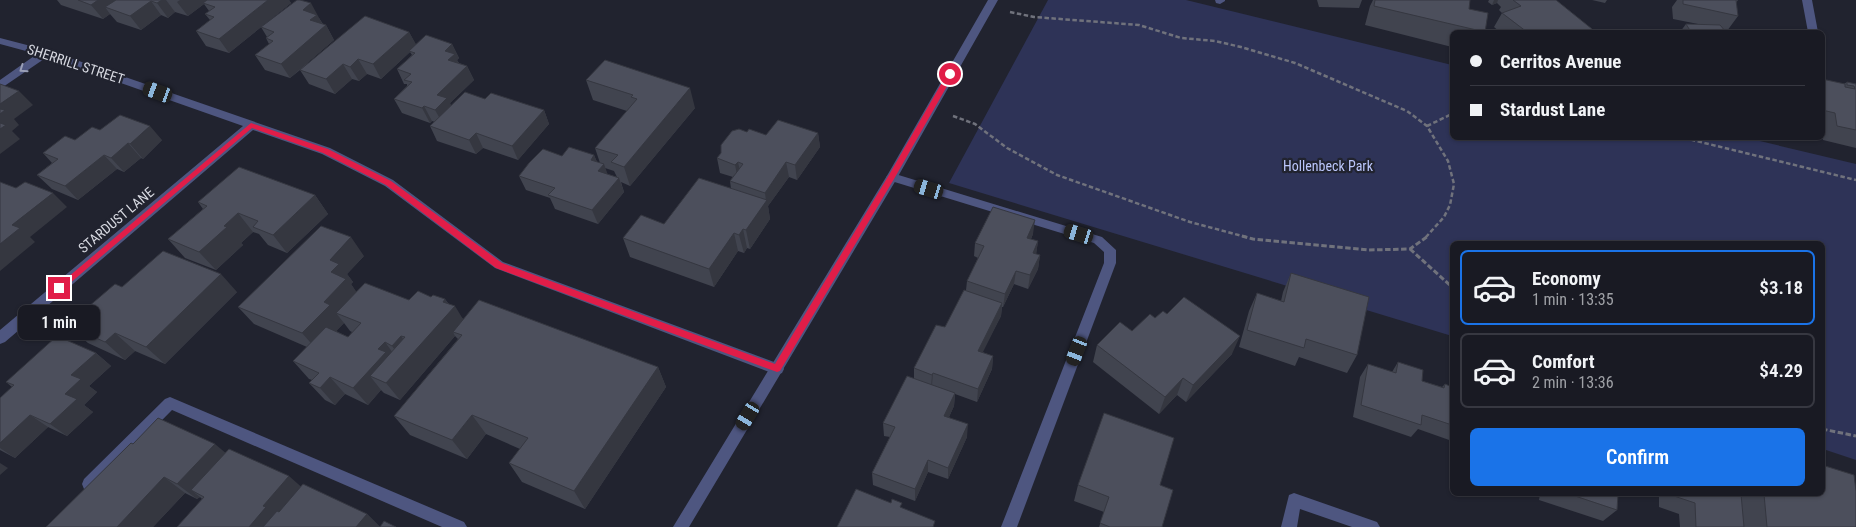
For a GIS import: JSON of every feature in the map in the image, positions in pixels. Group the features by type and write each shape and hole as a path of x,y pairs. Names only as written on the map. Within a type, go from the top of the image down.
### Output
{"street":[{"path":"1807,0 1813,30"},
{"path":"681,527 892,177 991,4"},
{"name":"SHERRILL STREET","path":"0,41 46,53 326,151 389,183 499,265 777,369"},
{"path":"0,85 46,53"},
{"name":"STARDUST LANE","path":"0,338 251,125"},
{"path":"892,177 1098,240 1110,250 1110,263 1009,527"},
{"path":"81,492 170,403 459,527"},
{"path":"1289,527 1294,500 1372,527"}],"path":[{"path":"931,107 975,124 1006,148 1057,175 1190,222 1262,240 1368,250 1410,249 1430,235 1444,217 1450,205 1454,184 1448,161 1427,126 1407,112 1366,93 1295,63 1242,47 1215,41 1181,38 1139,25 1034,18 991,4"},
{"path":"1427,126 1450,115"},
{"path":"1692,140 1856,180"},
{"path":"1410,249 1450,285"},
{"path":"1825,430 1856,436"}],"green space":[{"name":"Hollenbeck Park","path":"1048,0 1186,0 1450,65 1450,140 1755,140 1856,164 1856,460 1825,450 1825,241 1450,241 1450,335 949,183"}],"building":[{"path":"78,0 98,0 91,5"},
{"path":"116,0 162,0 157,3 151,1 130,16 105,7"},
{"path":"207,0 268,0 219,39 196,31 214,17 205,14 215,7 203,3"},
{"path":"297,0 311,3 303,10 317,15 310,20 326,25 281,64 255,55 273,41 266,38 274,32 261,27"},
{"path":"1375,0 1470,0 1469,9 1488,13 1485,30 1476,30 1374,6"},
{"path":"1513,0 1556,0 1592,29 1524,30 1502,13 1521,6"},
{"path":"1683,0 1736,0 1738,16 1683,4"},
{"path":"365,16 409,32 373,64 358,59 350,67 343,64 326,79 300,70"},
{"path":"1686,24 1720,25 1724,30 1690,30"},
{"path":"426,35 452,44 445,51 455,54 448,60 467,66 437,95 447,98 435,110 394,99 412,82 404,80 411,74 397,69 415,53 409,51"},
{"path":"605,60 690,88 624,167 611,162 618,155 595,148 637,99 631,97 633,95 586,80"},
{"path":"1825,80 1845,84 1845,87 1855,89 1854,86 1847,85 1847,82 1856,84 1856,130 1837,126 1835,113 1825,111"},
{"path":"0,84 19,91 0,104"},
{"path":"465,92 485,99 491,93 544,110 512,146 476,133 469,140 430,126"},
{"path":"120,115 150,126 111,158 104,155 65,186 37,175 58,159 43,153 65,136 75,140 92,127 100,130"},
{"path":"778,120 818,133 795,165 786,162 765,193 730,181 743,164 738,162 735,165 717,158 721,153 721,145 732,131 739,129 747,132 749,129 766,135"},
{"path":"0,123 6,125 0,129"},
{"path":"569,147 594,155 591,160 604,164 598,171 619,178 592,210 548,195 555,188 519,176 543,149 562,156"},
{"path":"239,167 315,195 273,235 253,227 258,221 238,213 224,226 227,227 199,252 168,239 207,206 198,202"},
{"path":"699,178 767,200 746,230 743,229 739,235 734,233 709,269 623,238 641,215 664,224"},
{"path":"0,182 16,188 25,182 53,193 12,225 20,228 0,244"},
{"path":"993,207 1035,220 1027,238 1038,241 1033,253 1040,255 1030,275 1016,271 1005,294 967,281 984,246 975,243"},
{"path":"321,226 351,237 330,260 339,264 331,272 346,279 324,302 330,305 302,333 238,307"},
{"path":"163,251 221,274 146,347 115,333 105,342 67,325 115,284 122,287"},
{"path":"1291,273 1369,297 1357,355 1306,339 1304,348 1247,330 1257,293 1284,302"},
{"path":"365,283 409,300 418,291 431,297 433,295 445,299 443,302 455,306 386,383 370,376 405,337 401,336 392,346 385,342 378,349 386,352 353,388 330,377 320,388 309,383 319,373 293,361 326,327 348,337 361,323 336,313"},
{"path":"964,290 1002,303 978,351 993,356 978,389 914,368 936,325 945,327"},
{"path":"1184,297 1240,336 1193,385 1183,378 1165,397 1097,345 1120,322 1132,331 1150,314 1155,318 1163,311 1167,314"},
{"path":"479,300 658,367 574,491 509,463 528,438 472,415 452,440 394,416 462,335 453,332"},
{"path":"57,336 96,353 71,375 81,379 65,394 77,399 50,424 30,415 0,443 0,398 14,385 6,382"},
{"path":"1398,362 1423,370 1422,381 1444,388 1445,384 1450,386 1450,424 1422,415 1421,425 1361,405 1368,364 1396,373"},
{"path":"907,376 955,393 944,416 968,424 948,468 928,460 915,489 872,473 895,427 883,423"},
{"path":"1104,413 1174,438 1160,485 1173,490 1162,527 1110,527 1100,523 1109,497 1078,485"},
{"path":"158,418 215,444 177,484 164,477 117,527 46,527 131,443 133,444"},
{"path":"229,449 289,476 263,506 266,507 249,527 177,527 204,497 191,490"},
{"path":"1825,466 1854,475 1856,527 1767,527 1764,496 1825,496"},
{"path":"303,484 367,514 356,527 263,527"},
{"path":"856,489 891,503 892,499 902,503 900,507 935,521 933,527 837,527"},
{"path":"1575,496 1618,496 1617,510"},
{"path":"1674,496 1741,496 1744,527 1696,527 1695,503"},
{"path":"384,521 396,527 380,527"}],"route":[{"path":"59,288 251,125 326,151 389,183 499,265 777,369 892,177 950,74"}]}
